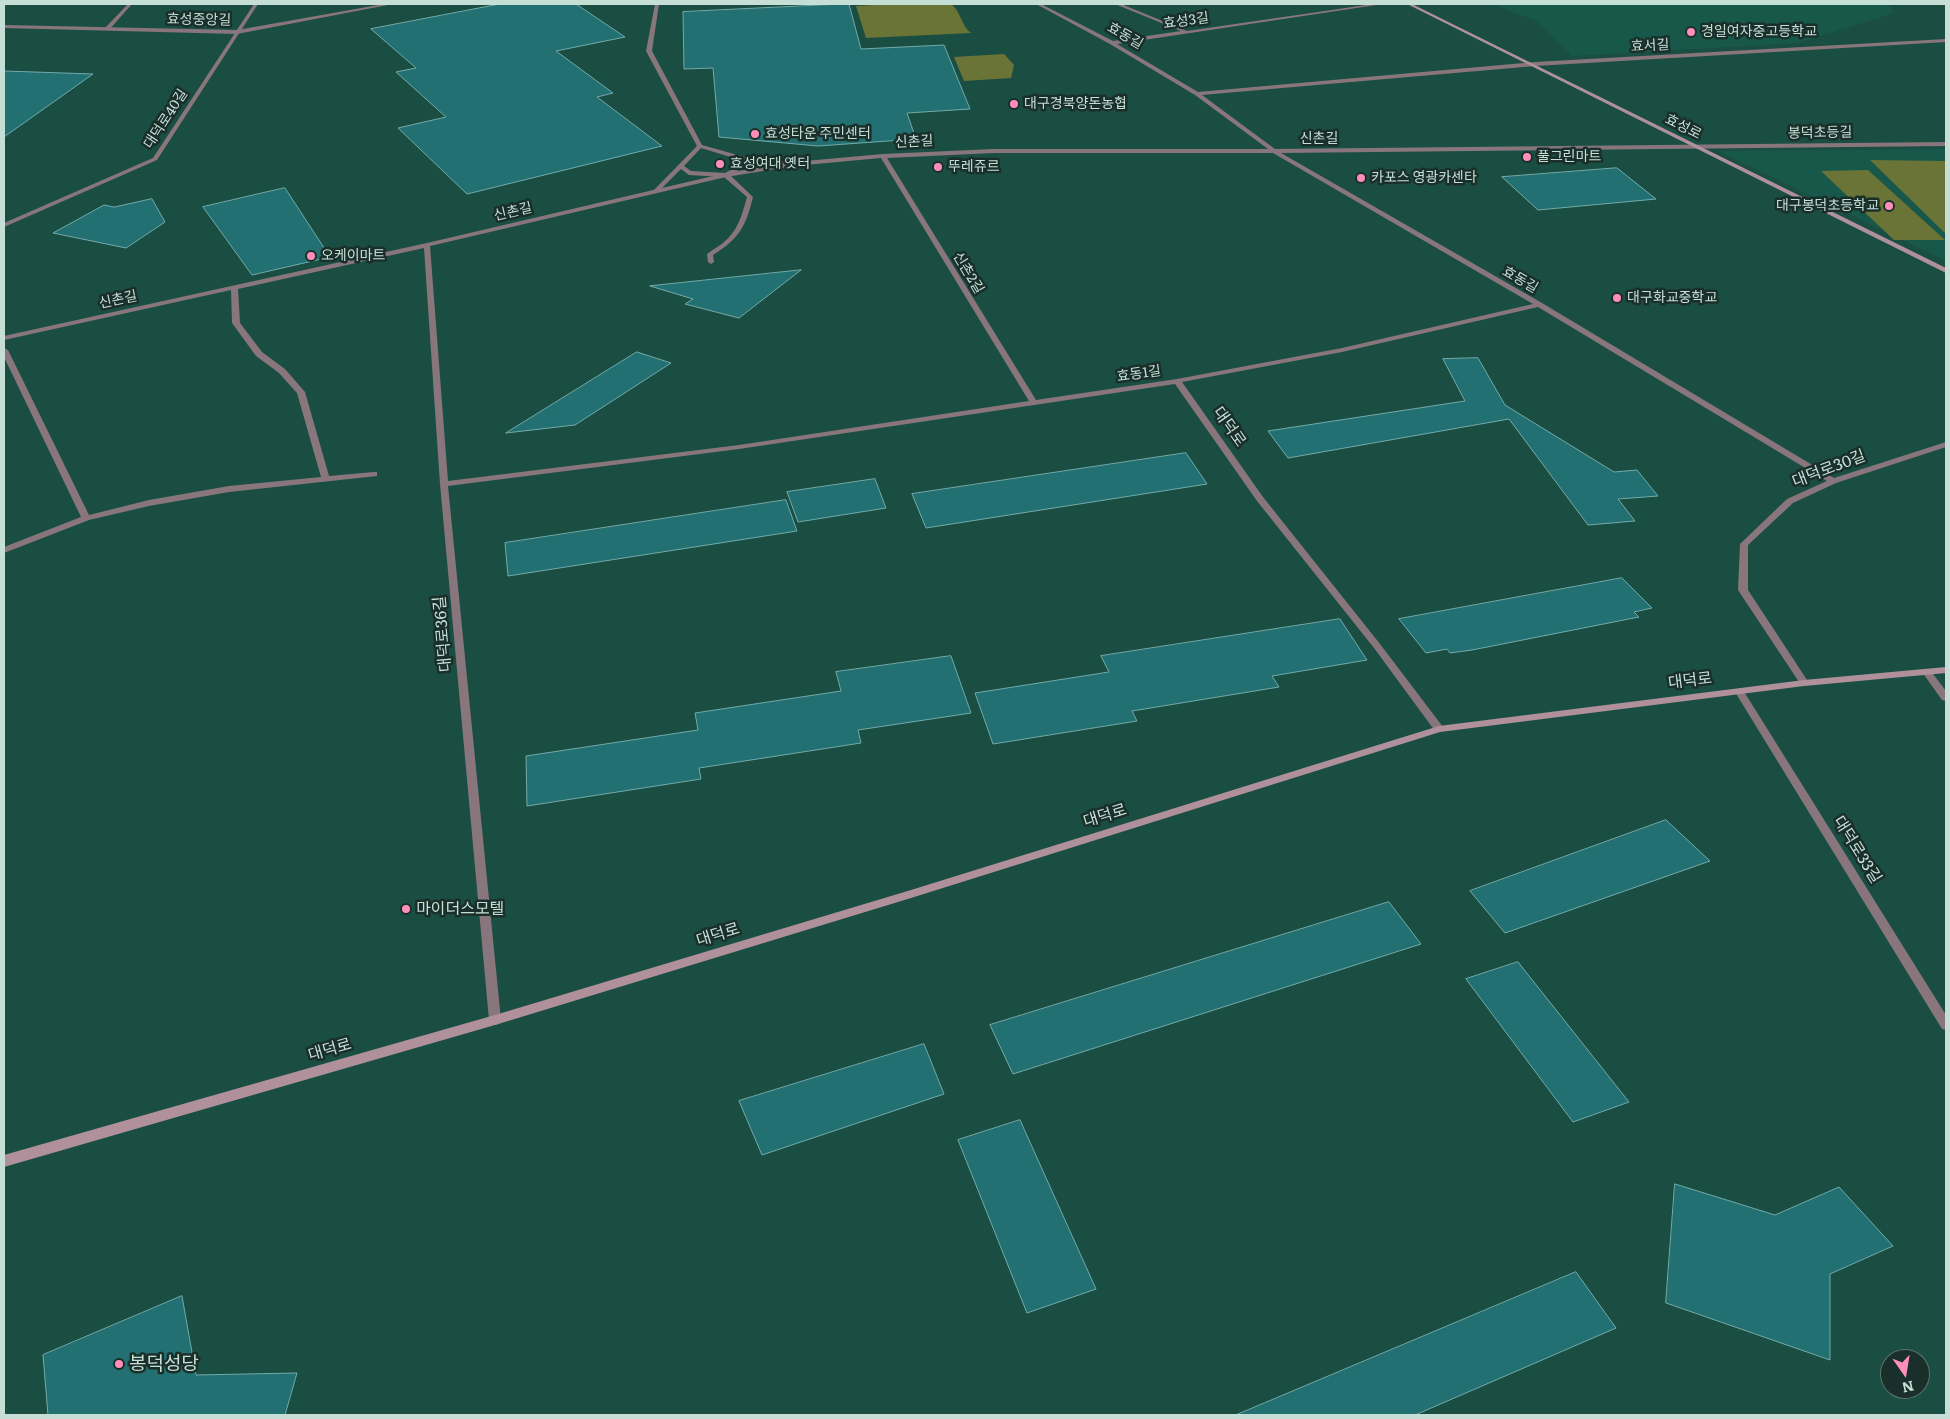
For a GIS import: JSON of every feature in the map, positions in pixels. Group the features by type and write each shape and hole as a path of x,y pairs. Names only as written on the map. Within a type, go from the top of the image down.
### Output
{"main road":[{"name":"효성로","path":"1409,4 1535,64 1694,147 1946,271"},
{"name":"대덕로","path":"4,1161 495,1020 920,891 1439,729 1804,683 1946,670"}],"street":[{"path":"107,29 130,4"},
{"name":"대덕로40길","path":"4,226 155,159 256,4"},
{"name":"효성중앙길","path":"4,27 237,32 391,4"},
{"path":"657,4 649,51 700,146 740,158 794,164"},
{"name":"효동길","path":"1038,4 1112,42 1197,94 1274,151 1833,481"},
{"path":"1117,4 1186,32"},
{"name":"효성3길","path":"1112,42 1381,4"},
{"name":"효서길","path":"1535,64 1946,40"},
{"path":"1197,94 1535,64"},
{"name":"봉덕초등길","path":"1694,147 1946,144"},
{"path":"656,191 700,146"},
{"name":"신촌길","path":"4,338 427,245 726,175 794,164 883,156 994,151 1274,151 1694,147"},
{"name":"신촌2길","path":"883,156 1033,402"},
{"path":"681,166 689,173 726,175 738,170 742,165 740,158"},
{"path":"711,262 710,254 730,243 745,219 750,197 726,175"},
{"name":"대덕로36길","path":"427,245 444,484 495,1020"},
{"path":"234,288 236,323 259,354 282,371 301,392 326,479"},
{"name":"효동1길","path":"444,484 739,447 1177,381 1342,350 1539,306"},
{"path":"4,350 86,518"},
{"name":"대덕로","path":"1177,381 1260,499 1377,646 1439,729"},
{"name":"대덕로30길","path":"1804,683 1743,590 1744,544 1790,501 1833,481 1946,444"},
{"path":"4,550 86,518 149,503 229,489 374,474"},
{"path":"1927,672 1946,698"},
{"name":"대덕로33길","path":"1740,692 1946,1025"}],"shaded area":[{"path":"951,4 957,10 971,33 866,38 856,6"},
{"name":"경일여자중고등학교","path":"1492,4 1888,4 1894,13 1798,43 1572,56 1537,21"},
{"path":"1004,54 1014,65 1011,78 964,81 954,57"},
{"name":"대구봉덕초등학교","path":"1946,149 1946,261 1718,151"},
{"path":"1870,160 1946,161 1946,234"},
{"path":"1868,170 1945,240 1894,240 1821,171"}],"building":[{"path":"500,4 576,4 625,37 556,51 613,93 597,97 662,146 467,194 398,128 446,117 396,72 416,68 371,29"},
{"path":"849,4 861,49 944,45 970,109 907,113 916,139 818,146 719,137 713,68 684,69 683,12"},
{"path":"4,71 93,74 4,137"},
{"path":"1617,168 1656,199 1538,210 1502,177"},
{"path":"285,188 330,257 252,275 203,207"},
{"path":"152,199 165,222 126,248 53,233 104,205 114,207"},
{"path":"801,270 739,318 685,304 693,299 650,286"},
{"path":"637,352 671,363 575,425 506,433"},
{"path":"1478,358 1505,405 1614,472 1637,470 1658,496 1618,499 1635,521 1588,525 1509,419 1288,458 1268,431 1465,401 1443,359"},
{"path":"1186,453 1207,484 926,528 912,494"},
{"path":"875,479 886,508 798,522 787,492"},
{"path":"786,500 797,531 508,576 505,543"},
{"path":"1622,578 1652,608 1634,612 1639,617 1472,650 1450,653 1447,649 1426,653 1399,619"},
{"path":"1340,619 1367,660 1272,676 1279,687 1132,711 1137,721 993,744 975,693 1109,672 1101,656"},
{"path":"951,656 971,713 858,730 861,743 699,768 701,779 527,806 526,756 698,730 695,713 841,691 836,672"},
{"path":"1666,820 1710,861 1505,933 1470,891"},
{"path":"1389,902 1421,944 1013,1074 990,1025"},
{"path":"1518,962 1629,1102 1573,1122 1466,979"},
{"path":"924,1044 944,1094 762,1155 739,1101"},
{"path":"1020,1120 1096,1289 1027,1313 958,1140"},
{"path":"1675,1184 1775,1215 1839,1187 1893,1246 1830,1274 1830,1360 1666,1303"},
{"path":"1576,1272 1616,1328 1415,1415 1236,1415"},
{"name":"봉덕성당","path":"182,1296 196,1375 297,1373 285,1415 48,1415 43,1355"}],"place":[{"name":"경일여자중고등학교","path":"1691,32"},
{"name":"대구경북양돈농협","path":"1014,104"},
{"name":"효성타운 주민센터","path":"755,134"},
{"name":"풀그린마트","path":"1527,157"},
{"name":"효성여대 옛터","path":"720,164"},
{"name":"뚜레쥬르","path":"938,167"},
{"name":"카포스 영광카센타","path":"1361,178"},
{"name":"대구봉덕초등학교","path":"1889,206"},
{"name":"오케이마트","path":"311,256"},
{"name":"대구화교중학교","path":"1617,298"},
{"name":"마이더스모텔","path":"406,909"},
{"name":"봉덕성당","path":"119,1364"}]}
